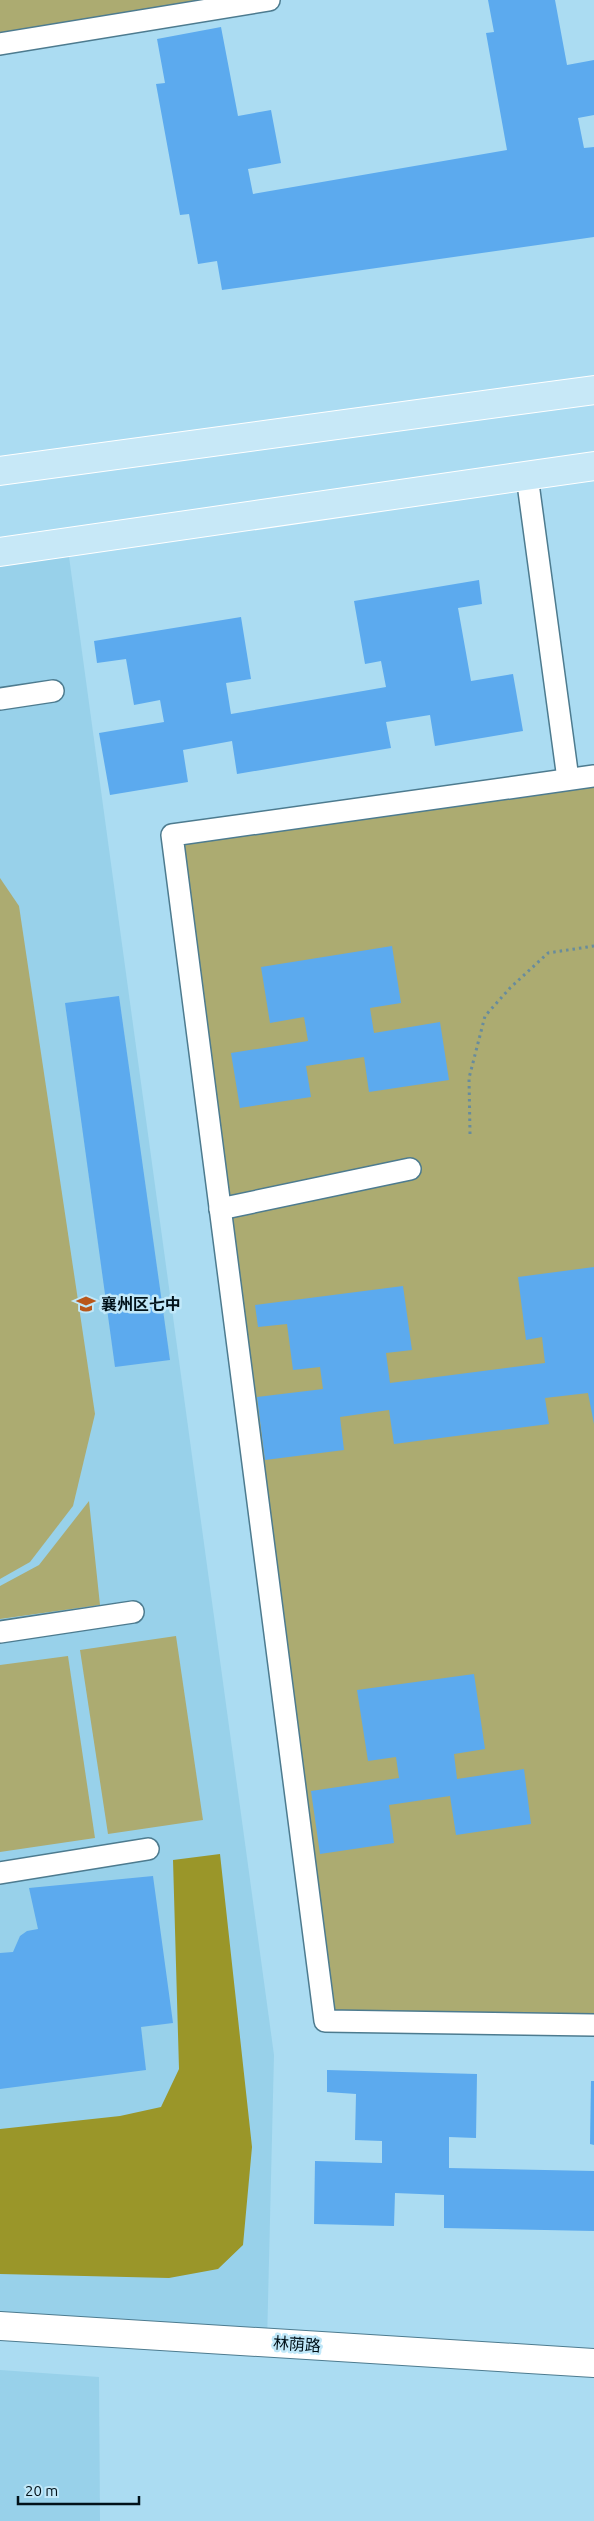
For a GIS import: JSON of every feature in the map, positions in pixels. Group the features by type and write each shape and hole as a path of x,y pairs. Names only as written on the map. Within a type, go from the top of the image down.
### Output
{"main road":[{"path":"0,472 594,390"},
{"path":"0,552 594,466"}],"street":[{"name":"林荫路","path":"0,2326 594,2363"}],"lane":[{"path":"0,44 269,0"},
{"path":"527,476 568,779"},
{"path":"0,699 53,691"},
{"path":"594,776 172,835 325,2021 594,2026"},
{"path":"220,1209 410,1169"},
{"path":"0,1632 133,1612"},
{"path":"0,1873 148,1849"}],"path":[{"path":"470,1134 469,1078 485,1016 510,988 548,953 594,946"}],"shaded area":[{"path":"0,0 269,0 0,44"},
{"name":"襄州区七中","path":"67,542 274,2055 267,2343 0,2328 0,552"},
{"path":"594,776 594,2025 325,2021 172,835"},
{"path":"0,878 19,906 95,1414 73,1506 30,1562 0,1579"},
{"path":"89,1501 100,1605 0,1619 0,1586 39,1565"},
{"path":"176,1636 203,1820 108,1834 80,1650"},
{"path":"68,1656 95,1838 0,1852 0,1665"},
{"path":"220,1854 252,2147 243,2245 218,2269 169,2278 0,2274 0,2129 120,2116 161,2107 179,2069 173,1860"},
{"path":"0,2370 99,2377 100,2521 0,2521"}],"building":[{"path":"488,0 555,0 567,65 594,60 594,115 578,118 584,148 594,147 594,237 222,290 217,261 198,264 189,214 180,215 156,84 165,83 157,39 221,27 238,116 271,110 281,163 248,169 253,194 507,150 486,33 494,32"},
{"path":"479,580 482,604 458,608 471,681 513,674 523,731 435,746 430,715 386,722 391,748 237,774 232,741 183,750 188,782 110,795 99,733 164,722 160,700 134,705 126,659 97,663 94,641 241,617 251,679 226,683 231,714 386,687 381,661 365,664 354,601"},
{"path":"392,946 401,1003 370,1008 374,1033 440,1022 449,1080 369,1092 364,1057 306,1066 311,1097 240,1108 231,1053 308,1041 304,1017 270,1023 261,967"},
{"path":"119,996 170,1360 115,1367 65,1003"},
{"path":"594,1267 594,1424 588,1393 545,1398 549,1424 394,1444 389,1410 340,1417 344,1450 265,1460 257,1397 323,1389 320,1367 293,1370 287,1324 258,1327 255,1305 403,1286 412,1350 386,1353 390,1383 545,1363 542,1337 526,1340 518,1277"},
{"path":"474,1674 485,1749 454,1754 457,1779 524,1769 531,1824 456,1835 450,1796 389,1805 394,1843 320,1854 311,1791 399,1778 396,1757 368,1761 357,1690"},
{"path":"153,1876 173,2023 141,2027 146,2070 0,2089 0,1953 13,1952 20,1936 27,1931 38,1929 29,1888"},
{"path":"327,2070 477,2074 476,2138 449,2137 449,2168 594,2171 594,2231 444,2228 444,2195 395,2193 394,2226 314,2224 315,2161 382,2163 382,2141 355,2140 356,2094 327,2092"},
{"path":"591,2081 594,2081 594,2145 590,2144"}],"place":[{"name":"襄州区七中","path":"86,1304"}]}
